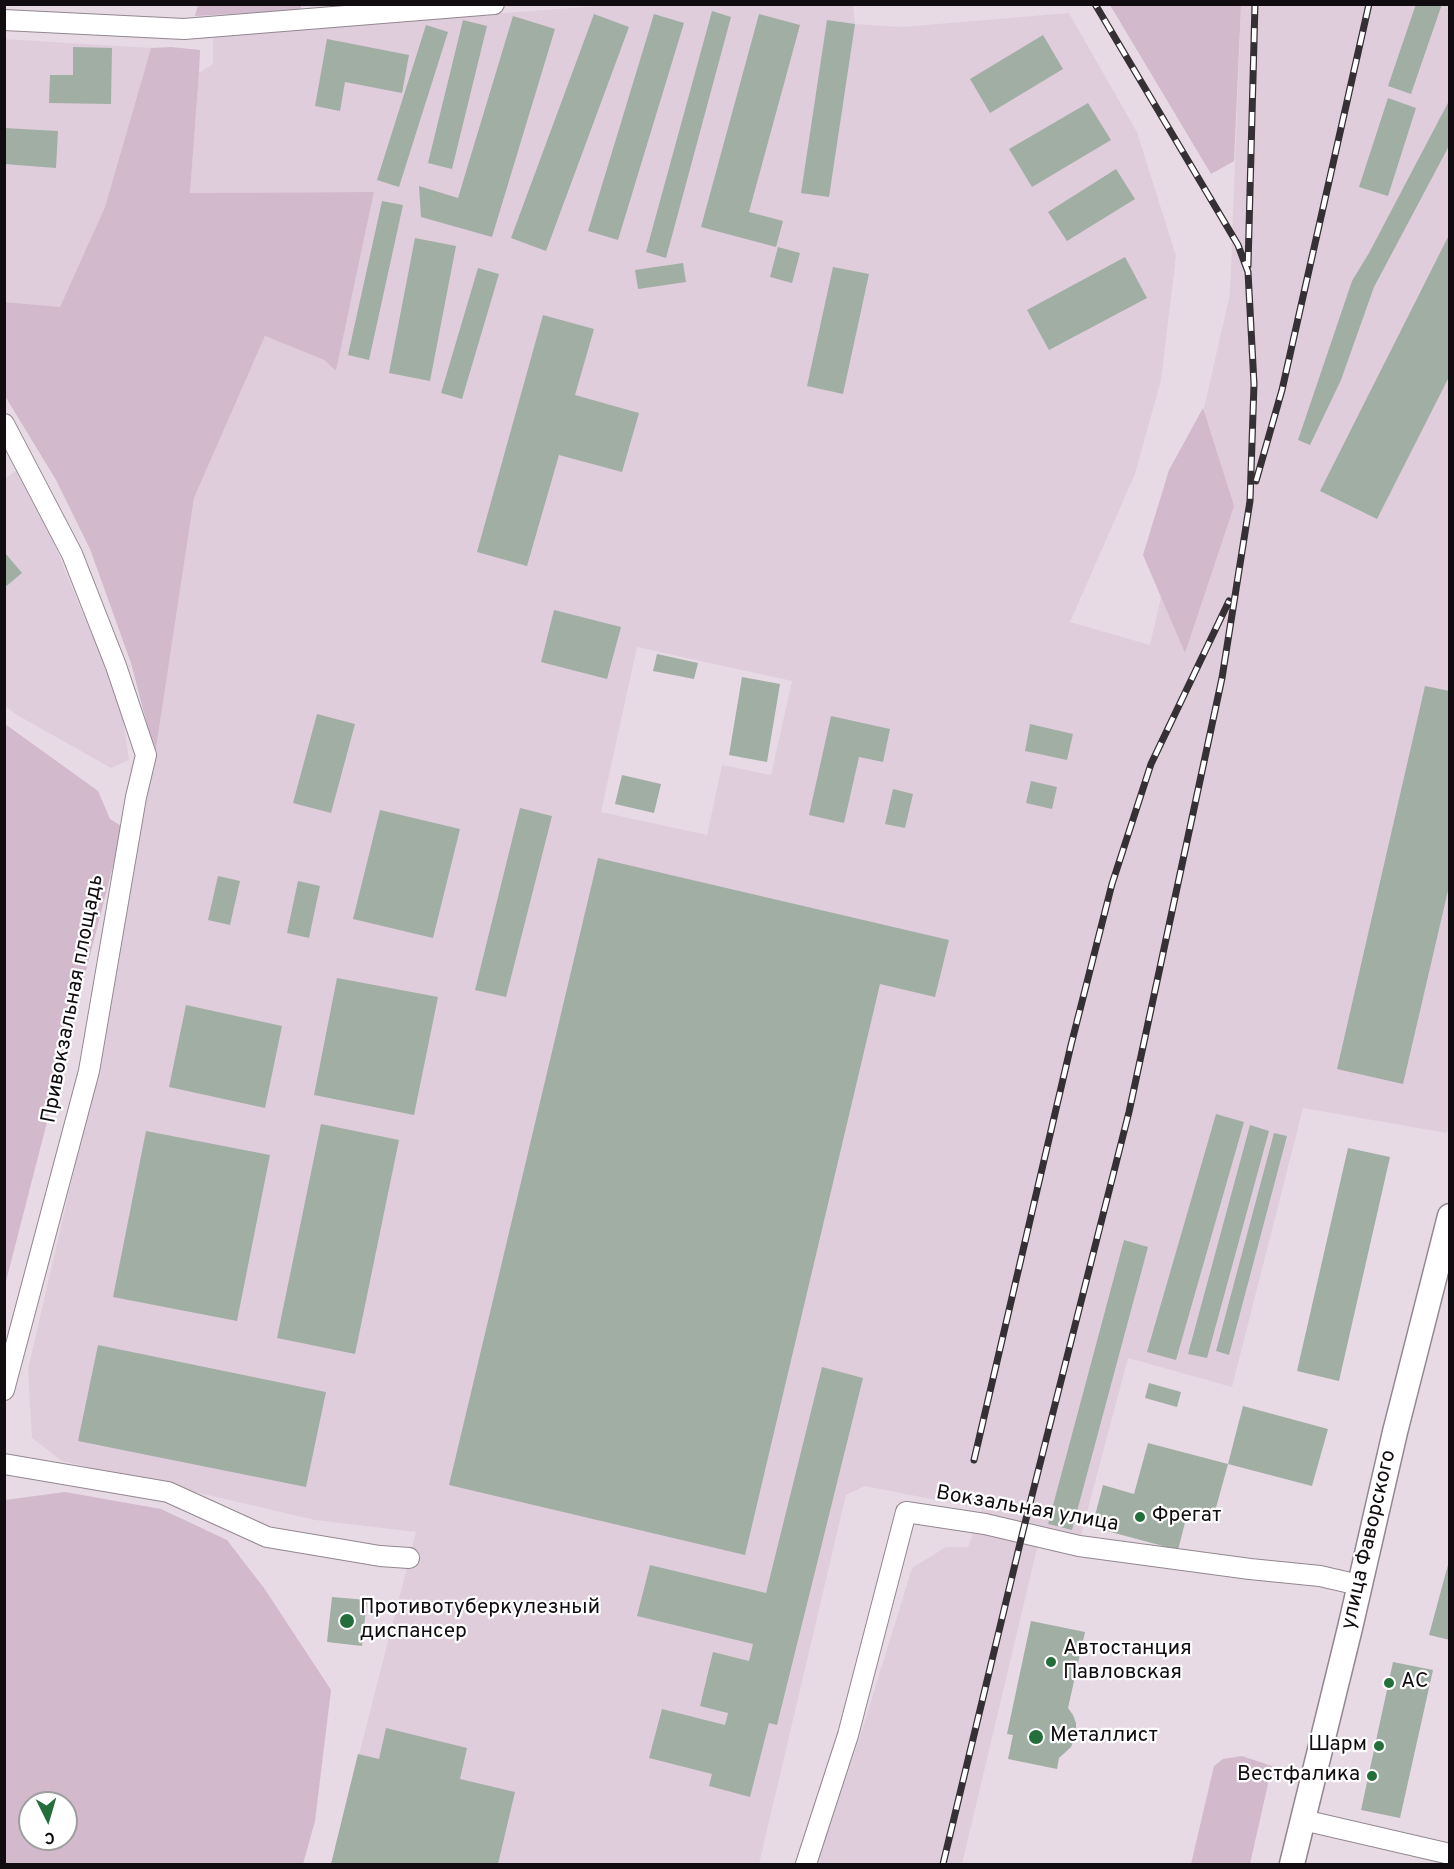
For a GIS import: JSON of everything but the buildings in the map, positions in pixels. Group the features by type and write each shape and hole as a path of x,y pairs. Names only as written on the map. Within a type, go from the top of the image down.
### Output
{"street":[{"path":"4,20 184,30 494,4"},
{"name":"Привокзальная площадь","path":"4,424 72,554 116,666 146,755 136,796 89,1071 4,1390"},
{"name":"улица Фаворского","path":"1292,1864 1449,1216"},
{"path":"4,1464 168,1492 267,1536 380,1556 409,1558"},
{"name":"Вокзальная улица","path":"806,1864 848,1735 906,1512 985,1524 1079,1545 1250,1569 1320,1576 1359,1585"},
{"path":"1302,1820 1449,1854"}],"shaded area":[{"path":"624,4 853,5 855,24 902,27 1069,13 1137,132 1176,256 1161,380 1135,474 1070,622 1150,645 1230,294 1241,5 1449,5 1449,1122 1447,1133 1303,1108 1232,1387 1128,1358 1081,1535 1038,1525 1040,1536 962,1864 817,1864 863,1727 912,1568 946,1547 968,1547 982,1509 865,1486 846,1495 759,1864 331,1864 416,1532 315,1520 62,1461 32,1438 28,1369 91,1097 155,755 194,498 265,336 324,360 336,371 374,192 190,193 199,73 213,64 213,37","holes":["637,647 792,681 771,775 722,765 707,835 601,812"]},
{"path":"198,5 301,5 301,10 195,16"},
{"path":"1110,5 1241,5 1234,161 1211,174"},
{"path":"4,39 151,48 105,207 60,308 5,302"},
{"path":"171,47 200,50 190,193 374,192 336,371 324,360 265,336 194,498 155,755 131,663 90,549 56,480 5,396 4,302 60,307 105,207 151,48"},
{"path":"1203,408 1234,506 1185,653 1143,555 1169,470"},
{"path":"16,471 53,541 82,612 119,692 129,760 111,768 5,706 4,479"},
{"path":"5,724 98,791 110,819 123,827 5,1285"},
{"path":"65,1492 161,1509 227,1540 264,1588 331,1690 315,1821 303,1864 5,1864 5,1500"},
{"path":"1242,1756 1272,1766 1250,1864 1191,1864 1214,1766 1223,1759"}],"railway":[{"path":"943,1864 1023,1531 1129,1112 1222,678 1250,501 1254,384 1248,272 1238,245 1095,4"},
{"path":"1248,266 1255,4"},
{"path":"1256,481 1282,390 1369,4"},
{"path":"974,1460 1071,1045 1112,884 1151,764 1229,601"}],"place":[{"name":"Фрегат","path":"1140,1517"},
{"name":"Противотуберкулезный диспансер","path":"347,1621"},
{"name":"Автостанция Павловская","path":"1051,1662"},
{"name":"АС","path":"1389,1683"},
{"name":"Металлист","path":"1036,1737"},
{"name":"Шарм","path":"1379,1746"},
{"name":"Вестфалика","path":"1372,1776"}]}
